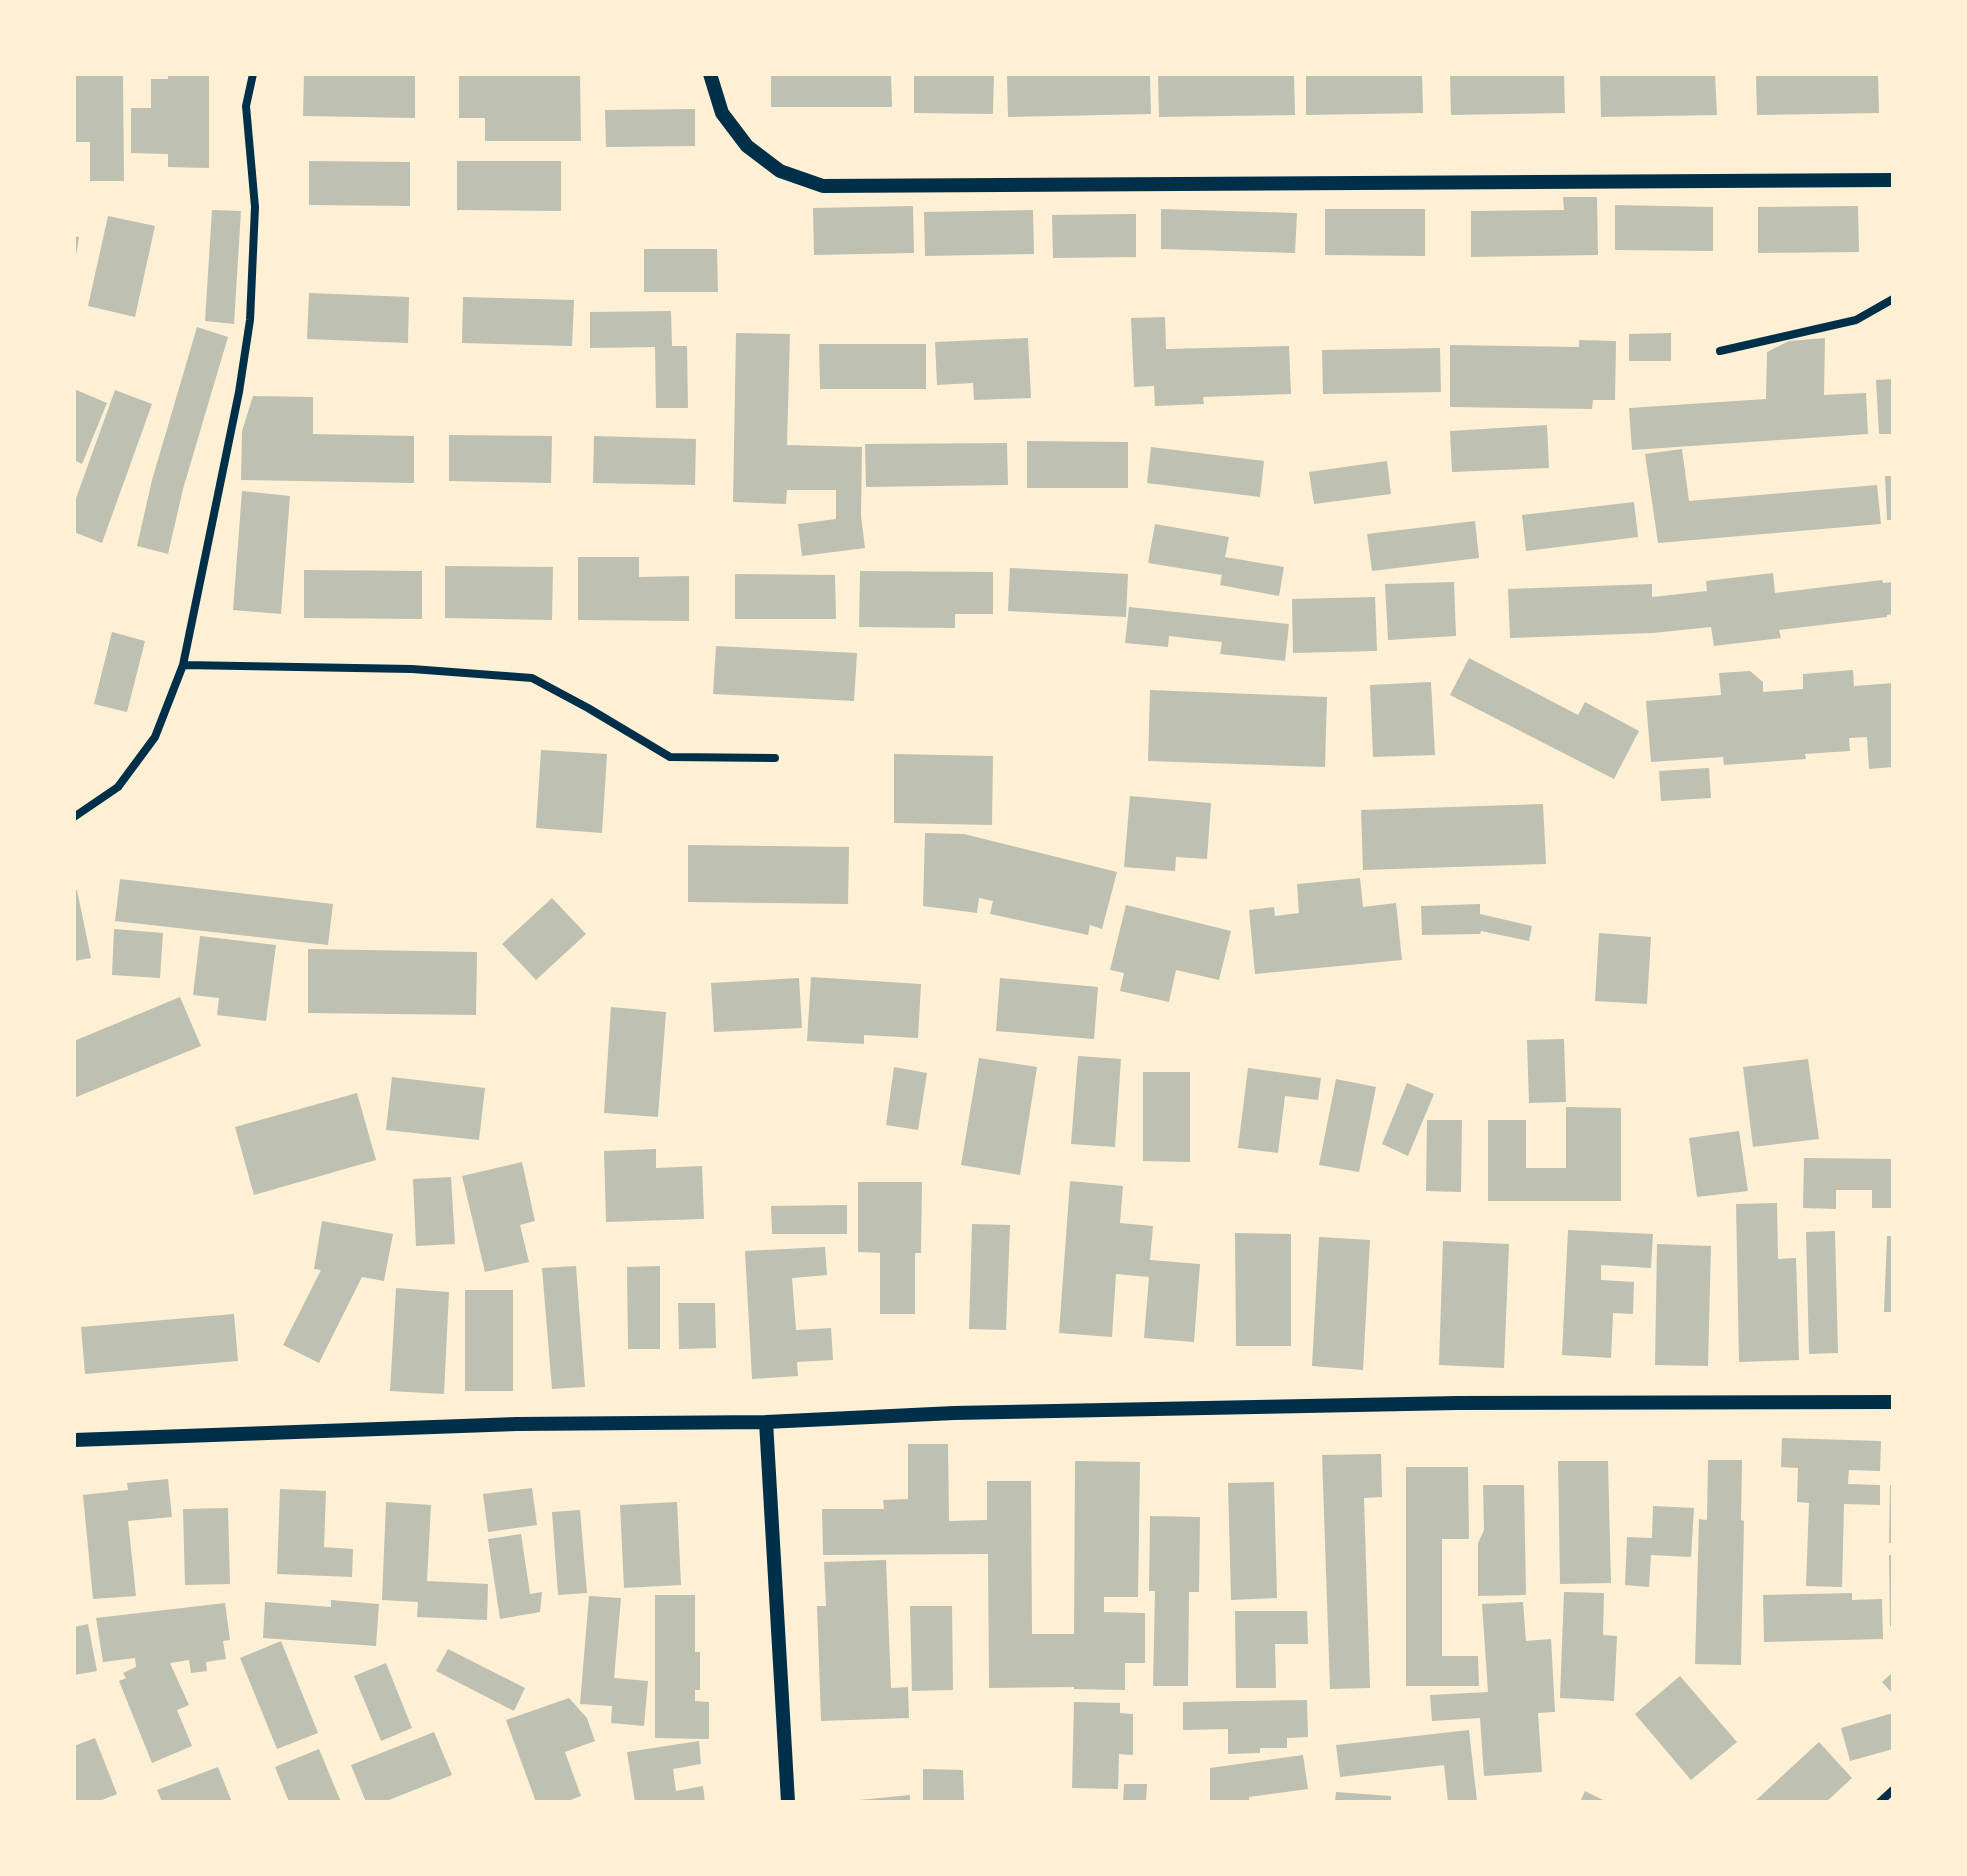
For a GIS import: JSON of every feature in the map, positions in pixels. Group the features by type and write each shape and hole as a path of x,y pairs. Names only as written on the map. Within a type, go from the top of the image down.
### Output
{"street":[{"path":"74,817 118,787 155,737 183,665 239,392 250,320 255,207 246,106 253,74"},
{"path":"710,74 722,113 747,146 780,171 823,186 1893,180"},
{"path":"1720,351 1856,320 1893,299"},
{"path":"183,665 412,669 532,678 670,757 775,758"},
{"path":"74,1440 501,1425 766,1422 954,1413 1378,1405 1893,1402"},
{"path":"766,1422 788,1802"},
{"path":"1880,1802 1893,1790"}],"building":[{"path":"74,74 123,74 124,181 90,181 90,142 74,142"},
{"path":"168,74 209,74 209,168 168,167 168,154 131,153 131,108 151,108 151,79 168,79"},
{"path":"304,74 415,74 415,118 303,116"},
{"path":"459,74 580,74 581,141 485,141 485,118 459,118"},
{"path":"771,74 891,74 892,107 771,107"},
{"path":"914,74 994,74 993,114 914,113"},
{"path":"1007,74 1150,74 1151,114 1008,117"},
{"path":"1158,74 1294,74 1295,115 1159,117"},
{"path":"1306,74 1422,74 1423,113 1306,115"},
{"path":"1450,74 1564,74 1565,113 1451,115"},
{"path":"1600,74 1715,74 1717,115 1601,117"},
{"path":"1756,74 1878,74 1879,113 1757,115"},
{"path":"695,109 695,146 606,147 605,110"},
{"path":"309,161 410,162 410,206 309,205"},
{"path":"457,161 561,161 561,211 457,210"},
{"path":"1563,197 1597,197 1598,255 1471,257 1471,211 1564,210"},
{"path":"1615,205 1713,207 1713,251 1615,250"},
{"path":"913,206 914,253 814,255 813,208"},
{"path":"1858,206 1859,252 1758,253 1758,207"},
{"path":"1161,209 1297,213 1295,253 1161,249"},
{"path":"1325,209 1425,209 1425,256 1325,255"},
{"path":"212,210 241,211 234,324 205,321"},
{"path":"1033,210 1034,254 925,256 924,212"},
{"path":"1136,214 1136,257 1053,258 1052,215"},
{"path":"108,216 155,226 135,317 88,306"},
{"path":"74,236 79,237 76,256 74,256"},
{"path":"644,249 717,249 718,292 644,292"},
{"path":"309,293 409,297 408,343 307,339"},
{"path":"463,297 574,300 572,346 462,343"},
{"path":"671,311 672,346 687,346 688,408 656,408 655,347 590,348 590,312"},
{"path":"1165,317 1166,349 1289,346 1291,394 1203,397 1204,404 1155,406 1154,386 1134,387 1131,318"},
{"path":"197,327 228,337 183,489 168,554 137,546 152,480"},
{"path":"736,333 790,334 787,445 862,447 861,516 865,548 802,556 798,524 836,519 836,490 787,490 786,504 733,502"},
{"path":"1671,333 1671,361 1629,361 1629,334"},
{"path":"1028,338 1031,398 974,400 973,383 937,385 935,342"},
{"path":"1825,338 1824,395 1866,393 1868,434 1632,450 1629,408 1766,399 1767,352 1789,341"},
{"path":"1579,340 1616,341 1615,400 1593,400 1592,409 1450,407 1450,345 1579,347"},
{"path":"819,344 926,344 926,389 820,389"},
{"path":"1440,348 1441,392 1323,394 1322,350"},
{"path":"1893,379 1893,434 1879,434 1876,380"},
{"path":"74,389 107,403 82,464 74,460"},
{"path":"115,390 152,404 102,543 74,532 74,504"},
{"path":"253,396 313,397 313,434 414,436 414,483 241,480 242,431"},
{"path":"1547,425 1549,468 1452,472 1450,431"},
{"path":"449,435 552,436 551,483 449,481"},
{"path":"594,436 696,439 695,485 593,483"},
{"path":"1027,441 1128,442 1128,488 1027,488"},
{"path":"1007,443 1008,485 866,487 865,444"},
{"path":"1151,447 1264,461 1260,497 1147,483"},
{"path":"1682,449 1689,501 1877,485 1881,524 1658,543 1645,454"},
{"path":"1387,461 1391,494 1314,504 1309,472"},
{"path":"1885,476 1893,476 1893,520 1887,520"},
{"path":"242,491 290,496 281,614 233,610"},
{"path":"1634,502 1638,537 1526,551 1522,515"},
{"path":"1475,521 1479,558 1372,571 1367,534"},
{"path":"1155,524 1229,537 1225,557 1284,567 1279,596 1220,585 1222,575 1148,563"},
{"path":"578,557 639,557 639,577 689,576 689,621 578,620"},
{"path":"445,566 553,567 552,620 445,618"},
{"path":"1010,568 1128,574 1126,617 1008,611"},
{"path":"304,570 422,571 422,619 304,618"},
{"path":"860,571 993,572 993,614 955,614 955,628 859,627"},
{"path":"1773,573 1775,593 1882,580 1883,583 1893,582 1893,614 1779,630 1781,638 1714,646 1711,627 1653,633 1510,638 1508,589 1652,584 1652,597 1707,591 1706,581"},
{"path":"735,574 835,575 836,619 735,619"},
{"path":"1454,582 1456,636 1388,640 1385,584"},
{"path":"1375,597 1377,651 1293,653 1292,599"},
{"path":"1129,607 1289,624 1285,661 1220,654 1222,642 1169,636 1168,647 1125,643"},
{"path":"112,632 145,641 127,712 94,704"},
{"path":"716,646 857,653 854,701 713,694"},
{"path":"1469,658 1578,715 1585,702 1639,731 1614,779 1450,695"},
{"path":"1853,670 1854,686 1893,683 1893,767 1869,769 1867,737 1849,738 1850,751 1805,754 1806,759 1724,765 1723,757 1651,762 1646,701 1721,695 1719,673 1750,671 1763,682 1763,692 1803,689 1803,674"},
{"path":"1431,682 1435,755 1373,757 1370,685"},
{"path":"1150,690 1327,697 1325,767 1148,761"},
{"path":"541,750 607,754 602,833 536,828"},
{"path":"894,754 993,756 992,825 894,823"},
{"path":"1709,768 1711,798 1661,801 1659,771"},
{"path":"1130,796 1211,803 1207,859 1176,857 1175,871 1124,867"},
{"path":"1543,804 1546,864 1363,870 1361,810"},
{"path":"925,833 964,834 1117,872 1102,929 1090,925 1088,935 990,914 993,901 979,898 977,913 923,906"},
{"path":"688,845 849,847 848,904 688,902"},
{"path":"1360,878 1363,907 1396,903 1402,960 1255,974 1249,910 1274,907 1275,916 1299,913 1297,884"},
{"path":"120,879 333,904 328,945 115,921"},
{"path":"77,890 91,958 74,961 74,891"},
{"path":"552,898 586,934 536,980 502,944"},
{"path":"1480,904 1480,914 1532,926 1529,941 1481,931 1480,934 1422,935 1421,906"},
{"path":"1126,905 1231,931 1219,980 1176,970 1169,1002 1120,991 1124,973 1110,970"},
{"path":"114,929 163,933 160,978 112,975"},
{"path":"1599,933 1651,937 1647,1004 1595,1001"},
{"path":"200,936 276,945 266,1021 217,1015 219,998 193,995"},
{"path":"308,949 477,952 476,1015 308,1013"},
{"path":"811,977 921,984 918,1038 864,1035 864,1044 807,1041"},
{"path":"799,978 802,1028 714,1032 711,983"},
{"path":"1000,978 1098,987 1094,1039 996,1031"},
{"path":"180,997 201,1046 74,1098 74,1041"},
{"path":"611,1007 666,1012 658,1117 604,1113"},
{"path":"1564,1039 1566,1102 1529,1103 1527,1040"},
{"path":"1078,1056 1121,1059 1115,1147 1071,1144"},
{"path":"979,1058 1037,1067 1020,1175 961,1165"},
{"path":"1808,1059 1819,1139 1753,1147 1743,1067"},
{"path":"894,1067 927,1073 918,1130 886,1125"},
{"path":"1248,1068 1321,1078 1318,1100 1285,1096 1278,1153 1238,1148"},
{"path":"1143,1072 1190,1072 1190,1162 1143,1161"},
{"path":"392,1077 485,1088 479,1140 386,1130"},
{"path":"1336,1079 1376,1087 1359,1172 1319,1165"},
{"path":"1407,1083 1434,1094 1408,1156 1382,1144"},
{"path":"357,1093 376,1160 254,1195 235,1127"},
{"path":"1566,1107 1621,1108 1621,1201 1488,1201 1488,1120 1526,1120 1526,1168 1566,1168"},
{"path":"1427,1120 1462,1120 1461,1192 1426,1191"},
{"path":"1739,1131 1748,1191 1697,1197 1689,1138"},
{"path":"656,1149 656,1168 702,1166 704,1219 606,1222 604,1151"},
{"path":"1804,1158 1893,1159 1893,1208 1872,1208 1872,1190 1836,1190 1836,1209 1803,1208"},
{"path":"522,1162 535,1221 520,1225 529,1262 485,1272 462,1176"},
{"path":"451,1177 455,1244 416,1246 413,1179"},
{"path":"1070,1181 1123,1186 1120,1223 1153,1226 1150,1260 1200,1264 1194,1342 1144,1338 1149,1277 1116,1274 1112,1337 1059,1333"},
{"path":"858,1182 922,1182 921,1253 915,1253 915,1314 880,1314 880,1253 858,1252"},
{"path":"1777,1203 1778,1259 1796,1258 1799,1360 1739,1362 1736,1204"},
{"path":"847,1205 847,1234 772,1234 771,1206"},
{"path":"322,1221 393,1234 384,1281 362,1277 319,1363 283,1345 321,1270 314,1269"},
{"path":"972,1224 1010,1225 1006,1330 969,1329"},
{"path":"1568,1230 1653,1234 1651,1268 1601,1265 1601,1280 1634,1282 1633,1314 1613,1313 1611,1358 1562,1355"},
{"path":"1835,1231 1838,1353 1809,1354 1806,1232"},
{"path":"1235,1233 1291,1234 1291,1346 1236,1346"},
{"path":"1887,1236 1893,1236 1893,1312 1884,1312"},
{"path":"1319,1237 1370,1240 1363,1370 1312,1366"},
{"path":"1443,1241 1509,1244 1504,1368 1439,1365"},
{"path":"1657,1244 1711,1246 1708,1366 1655,1365"},
{"path":"825,1247 827,1275 792,1278 796,1330 831,1328 833,1360 797,1362 798,1376 752,1379 745,1251"},
{"path":"576,1266 585,1387 552,1389 542,1268"},
{"path":"660,1266 660,1349 628,1349 627,1267"},
{"path":"396,1288 449,1292 444,1394 390,1391"},
{"path":"465,1290 513,1290 513,1391 465,1391"},
{"path":"678,1303 715,1303 716,1348 679,1349"},
{"path":"234,1314 238,1361 85,1374 81,1327"},
{"path":"1782,1438 1881,1441 1880,1471 1849,1470 1848,1484 1880,1485 1880,1505 1844,1504 1842,1587 1806,1586 1809,1503 1797,1502 1798,1468 1781,1467"},
{"path":"908,1444 948,1444 949,1521 987,1520 987,1481 1031,1481 1032,1634 1074,1634 1075,1461 1140,1462 1138,1597 1104,1597 1104,1612 1145,1613 1145,1663 1125,1663 1125,1690 989,1688 988,1554 823,1555 822,1509 884,1509 883,1500 908,1499"},
{"path":"1381,1454 1382,1497 1364,1498 1370,1688 1330,1689 1322,1455"},
{"path":"1708,1460 1742,1460 1741,1665 1695,1664 1699,1519 1707,1520"},
{"path":"1558,1461 1608,1461 1611,1583 1560,1584"},
{"path":"1406,1467 1468,1467 1469,1539 1442,1539 1442,1656 1478,1656 1479,1686 1406,1686"},
{"path":"168,1479 172,1517 128,1521 136,1596 93,1599 83,1495 128,1490 127,1483"},
{"path":"1274,1482 1277,1598 1231,1600 1228,1483"},
{"path":"1483,1485 1524,1485 1526,1595 1478,1596 1478,1543 1484,1530"},
{"path":"1890,1485 1893,1485 1893,1543 1889,1543"},
{"path":"532,1488 537,1525 488,1532 483,1494"},
{"path":"280,1489 326,1491 324,1547 353,1549 352,1577 277,1574"},
{"path":"386,1502 431,1505 427,1581 488,1584 487,1620 417,1617 418,1602 382,1600"},
{"path":"677,1502 681,1585 624,1588 620,1505"},
{"path":"1653,1506 1694,1508 1691,1557 1651,1555 1649,1587 1625,1585 1627,1537 1652,1538"},
{"path":"228,1508 230,1584 185,1585 183,1509"},
{"path":"580,1510 587,1593 558,1595 552,1512"},
{"path":"1150,1516 1200,1517 1199,1592 1189,1592 1188,1686 1153,1686 1155,1591 1149,1591"},
{"path":"521,1534 530,1594 542,1592 540,1612 500,1619 488,1539"},
{"path":"1889,1555 1893,1555 1893,1626 1890,1626"},
{"path":"886,1560 891,1688 908,1687 909,1718 821,1721 817,1606 826,1606 824,1562"},
{"path":"1564,1592 1604,1593 1603,1635 1617,1636 1614,1701 1560,1698"},
{"path":"1852,1593 1852,1600 1882,1599 1883,1639 1764,1642 1763,1595"},
{"path":"655,1595 695,1595 695,1652 700,1652 700,1690 695,1690 695,1701 709,1702 709,1739 655,1738"},
{"path":"589,1596 621,1598 614,1678 648,1681 644,1726 611,1723 612,1706 580,1704"},
{"path":"331,1600 379,1604 376,1646 263,1638 265,1602 331,1607"},
{"path":"1523,1602 1526,1641 1551,1639 1555,1712 1538,1713 1542,1772 1484,1776 1480,1718 1432,1721 1430,1695 1488,1692 1482,1604"},
{"path":"225,1603 230,1640 223,1641 226,1659 206,1662 207,1671 191,1673 189,1660 170,1663 189,1705 177,1710 192,1746 152,1763 119,1681 126,1678 123,1673 136,1667 135,1658 103,1662 96,1618"},
{"path":"910,1606 952,1606 953,1690 912,1691"},
{"path":"1235,1611 1307,1611 1308,1644 1275,1644 1276,1688 1236,1688"},
{"path":"88,1624 97,1671 74,1675 74,1627"},
{"path":"281,1641 318,1733 277,1749 240,1658"},
{"path":"448,1649 525,1688 514,1711 436,1671"},
{"path":"386,1663 412,1728 381,1741 354,1676"},
{"path":"1893,1672 1893,1694 1882,1682"},
{"path":"1680,1676 1737,1742 1691,1780 1635,1714"},
{"path":"569,1698 587,1718 595,1741 565,1752 581,1796 565,1802 536,1802 506,1720"},
{"path":"1307,1700 1308,1737 1287,1738 1287,1748 1260,1748 1260,1753 1228,1754 1228,1729 1183,1730 1183,1702"},
{"path":"1074,1702 1120,1703 1120,1713 1133,1714 1133,1755 1119,1754 1118,1789 1072,1788"},
{"path":"1893,1713 1893,1749 1850,1761 1841,1728"},
{"path":"1469,1730 1477,1801 1448,1802 1444,1765 1340,1777 1336,1745"},
{"path":"434,1732 452,1775 384,1802 366,1802 351,1765"},
{"path":"95,1738 117,1794 97,1802 74,1802 74,1746"},
{"path":"699,1741 701,1764 673,1769 676,1791 703,1786 705,1802 635,1802 627,1752"},
{"path":"1819,1742 1852,1778 1826,1802 1754,1802"},
{"path":"319,1749 341,1802 289,1802 275,1767"},
{"path":"1303,1755 1308,1789 1249,1797 1249,1802 1210,1802 1210,1768"},
{"path":"218,1767 232,1802 162,1802 157,1790"},
{"path":"923,1769 963,1770 964,1802 923,1802"},
{"path":"1124,1784 1147,1784 1146,1802 1123,1802"},
{"path":"1585,1791 1607,1802 1580,1802"},
{"path":"1336,1792 1391,1796 1391,1802 1335,1802"},
{"path":"910,1795 910,1802 859,1802 859,1800"}]}
